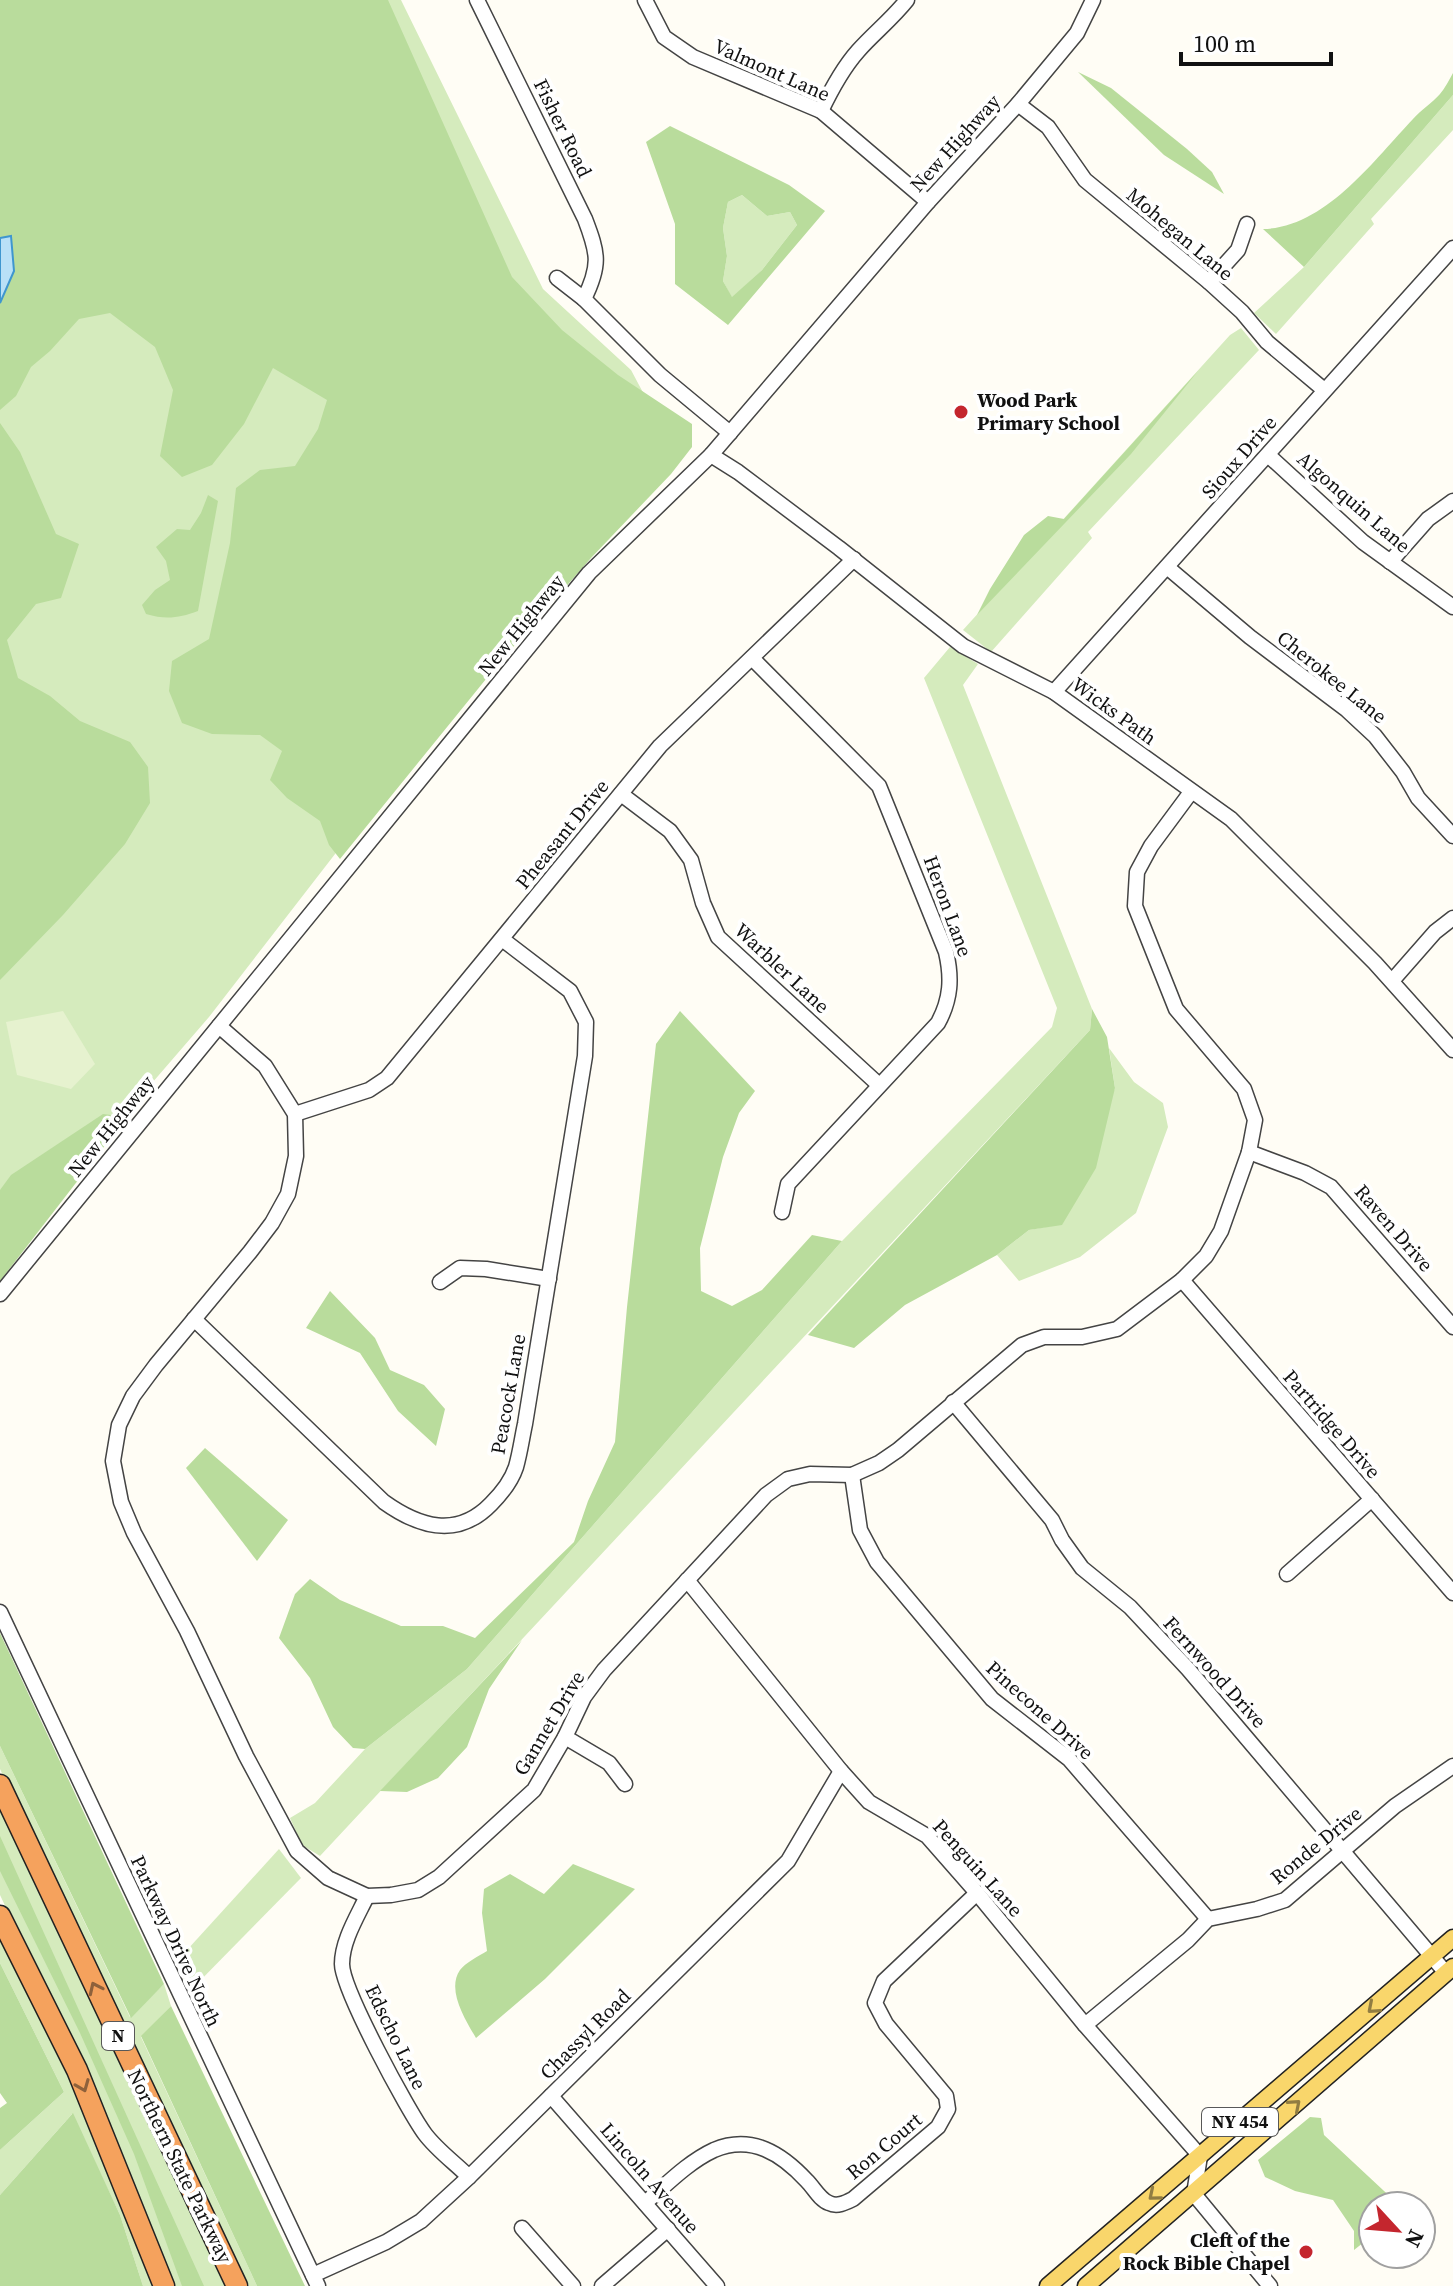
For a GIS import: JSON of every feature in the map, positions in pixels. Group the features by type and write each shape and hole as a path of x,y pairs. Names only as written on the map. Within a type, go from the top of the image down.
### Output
{"highway":[{"name":"Northern State Parkway","path":"0,1785 237,2286"},
{"path":"0,1916 77,2070 164,2286"}],"main road":[{"name":"NY 454","path":"1048,2286 1453,1938"},
{"name":"NY 454","path":"1086,2286 1450,1970"}],"street":[{"name":"Fisher Road","path":"477,0 585,219 596,250 594,279 584,299"},
{"name":"Valmont Lane","path":"645,0 664,37 693,57 821,111 928,202"},
{"path":"821,111 835,83 858,51 907,0"},
{"name":"New Highway","path":"0,1294 589,573 711,455 928,202 1018,104 1077,33 1093,0"},
{"name":"Mohegan Lane","path":"1018,104 1048,127 1085,180 1209,282 1242,312 1267,342 1323,389"},
{"path":"1209,282 1238,250 1247,224"},
{"name":"Sioux Drive","path":"1054,692 1268,455 1323,389 1453,248"},
{"path":"557,278 584,299 660,375 730,433"},
{"name":"Wicks Path","path":"711,455 854,559 963,646 1054,692 1231,819 1392,981 1453,1050"},
{"name":"Algonquin Lane","path":"1268,455 1363,542 1453,607"},
{"path":"1390,562 1428,519 1453,501"},
{"name":"Pheasant Drive","path":"295,1114 369,1090 387,1078 660,746 854,559"},
{"name":"Cherokee Lane","path":"1167,567 1250,637 1347,710 1375,736 1403,772 1418,798 1453,836"},
{"name":"Heron Lane","path":"752,658 879,786 946,952 952,976 947,1006 938,1023 788,1184 782,1212"},
{"name":"Gannet Drive","path":"367,1896 418,1890 439,1877 534,1790 584,1697 604,1670 766,1495 788,1479 810,1474 852,1475 879,1463 1022,1345 1044,1337 1082,1337 1117,1329 1182,1280 1206,1256 1221,1231 1249,1152 1255,1120 1244,1089 1176,1009 1135,906 1137,872 1151,846 1191,792"},
{"name":"Warbler Lane","path":"621,794 670,831 691,860 703,903 718,937 879,1085"},
{"path":"1392,981 1435,932 1453,918"},
{"name":"Peacock Lane","path":"194,1319 384,1502 405,1517 431,1526 457,1525 481,1514 505,1490 515,1469 549,1279 585,1056 586,1022 570,991 502,939"},
{"path":"219,1026 265,1066 295,1114 296,1156 288,1194 265,1233 133,1396 119,1425 113,1461 121,1502 134,1533 187,1631 246,1756 297,1851 328,1878 367,1896"},
{"name":"Raven Drive","path":"1249,1152 1305,1173 1331,1187 1453,1327"},
{"path":"440,1282 460,1268 549,1279"},
{"name":"Partridge Drive","path":"1182,1280 1453,1593"},
{"name":"Fernwood Drive","path":"953,1402 1052,1520 1082,1568 1140,1618 1343,1850 1431,1957 1450,1970"},
{"name":"Pinecone Drive","path":"852,1475 860,1530 877,1562 975,1681 992,1699 1069,1759 1208,1919"},
{"path":"1287,1574 1372,1499"},
{"name":"Penguin Lane","path":"687,1580 841,1771 869,1802 927,1836 1085,2025 1200,2156"},
{"name":"Parkway Drive North","path":"0,1612 315,2281"},
{"path":"565,1737 609,1763 625,1784"},
{"name":"Ronde Drive","path":"1208,1919 1285,1900 1395,1806 1453,1766"},
{"name":"Chassyl Road","path":"315,2281 421,2221 469,2177 788,1861 841,1771"},
{"name":"Ron Court","path":"645,2203 691,2164 712,2152 737,2144 768,2149 790,2164 826,2202 838,2205 853,2199 938,2127 948,2109 946,2096 886,2024 875,2003 884,1981 977,1893"},
{"name":"Edscho Lane","path":"367,1896 345,1945 342,1967 353,1999 411,2112 427,2136 469,2177"},
{"path":"1085,2025 1188,1940 1208,1919"},
{"name":"Lincoln Avenue","path":"551,2096 717,2286"},
{"path":"1200,2156 1194,2194 1270,2286"},
{"path":"522,2228 573,2286"},
{"path":"602,2286 668,2229"}],"green space":[{"path":"0,0 401,0 543,289 631,370 663,430 209,1017 0,1259"},
{"path":"0,0 388,0 512,277 562,330 618,375 692,424 692,447 671,474 591,558 499,663 340,859 329,845 320,821 287,798 270,780 282,751 260,735 212,734 182,723 169,691 172,661 209,639 230,543 236,488 260,470 295,466 318,429 327,400 273,368 244,424 212,465 182,477 160,456 173,390 155,347 110,313 79,319 31,367 16,396 0,410"},
{"path":"1078,72 1111,88 1187,149 1212,172 1224,194 1164,155"},
{"path":"1453,73 1453,95 1304,267 1263,229 1286,226 1307,217 1347,189 1440,94"},
{"path":"1453,95 1453,130 1371,219 1374,224 1276,334 1254,313 1304,267"},
{"path":"670,126 789,185 825,211 728,325 675,284 675,224 646,142","holes":["742,195 767,216 790,212 797,225 762,270 732,297 723,281 727,256 723,228 728,202"]},
{"path":"742,195 767,216 790,212 797,225 762,270 732,298 723,281 727,256 723,228 728,202"},
{"path":"1241,328 1259,350 1088,532 1092,538 991,652 963,630 1230,335"},
{"path":"1198,371 1131,454 977,615 1024,535 1048,516 1064,519"},
{"path":"0,423 20,452 56,534 79,544 61,598 36,604 7,640 18,678 50,696 80,721 130,742 148,767 150,803 125,844 0,980"},
{"path":"208,495 218,501 198,611 172,617 146,614 142,605 155,590 170,580 166,561 156,547 177,529 190,530"},
{"path":"950,647 978,664 963,685 1092,1009 1090,1030 320,1856 302,1845 290,1818 315,1803 365,1749 467,1669 842,1241 1052,1027 1057,1008 924,678"},
{"path":"1092,1009 1107,1037 1115,1088 1096,1168 1062,1225 1029,1230 997,1255 905,1305 854,1348 808,1335 1090,1030"},
{"path":"63,1011 95,1064 71,1089 17,1075 6,1022"},
{"path":"680,1011 755,1091 739,1113 723,1157 700,1248 701,1291 732,1306 762,1290 812,1235 842,1241 467,1669 365,1749 353,1748 333,1727 310,1678 279,1638 295,1594 310,1579 340,1600 401,1626 443,1626 475,1638 574,1542 588,1501 615,1442 656,1044"},
{"path":"1109,1048 1134,1082 1163,1103 1168,1127 1136,1213 1080,1257 1019,1281 997,1255 1029,1230 1062,1224 1115,1088"},
{"path":"103,1114 127,1117 0,1281 0,1190 11,1175"},
{"path":"330,1291 375,1338 390,1370 424,1385 445,1409 436,1446 398,1411 360,1353 306,1328"},
{"path":"205,1448 288,1520 257,1561 186,1468"},
{"path":"0,1633 164,1984 131,2018 0,1746"},
{"path":"522,1640 489,1689 467,1747 438,1778 407,1792 380,1791"},
{"path":"0,1746 130,2017 164,1984 171,2006 141,2037 257,2286 249,2286 176,2131 116,2016 0,1769"},
{"path":"0,1802 227,2286 173,2286 101,2108 0,1895"},
{"path":"0,1836 204,2286 182,2286 134,2154 80,2033 0,1871"},
{"path":"279,1849 301,1878 189,1992 177,1961"},
{"path":"573,1864 635,1889 545,1979 476,2038 459,2005 455,1987 462,1967 487,1951 482,1913 484,1889 510,1874 544,1894"},
{"path":"0,1932 129,2207 157,2286 143,2286 120,2215 72,2114 0,2195 0,2150 64,2092 0,1963"},
{"path":"0,1963 64,2092 0,2150 0,2108 7,2103 0,2093"},
{"path":"171,2006 305,2286 257,2286 141,2036"},
{"path":"73,2113 120,2215 143,2286 0,2286 0,2195"},
{"path":"1310,2117 1321,2118 1324,2135 1383,2190 1357,2190 1357,2248 1354,2250 1354,2231 1333,2200 1295,2191 1265,2177 1258,2160"}],"water":[{"path":"11,236 14,271 0,303 0,238"}],"place":[{"name":"Wood Park Primary School","path":"961,412"},
{"name":"Cleft of the Rock Bible Chapel","path":"1306,2252"}]}
